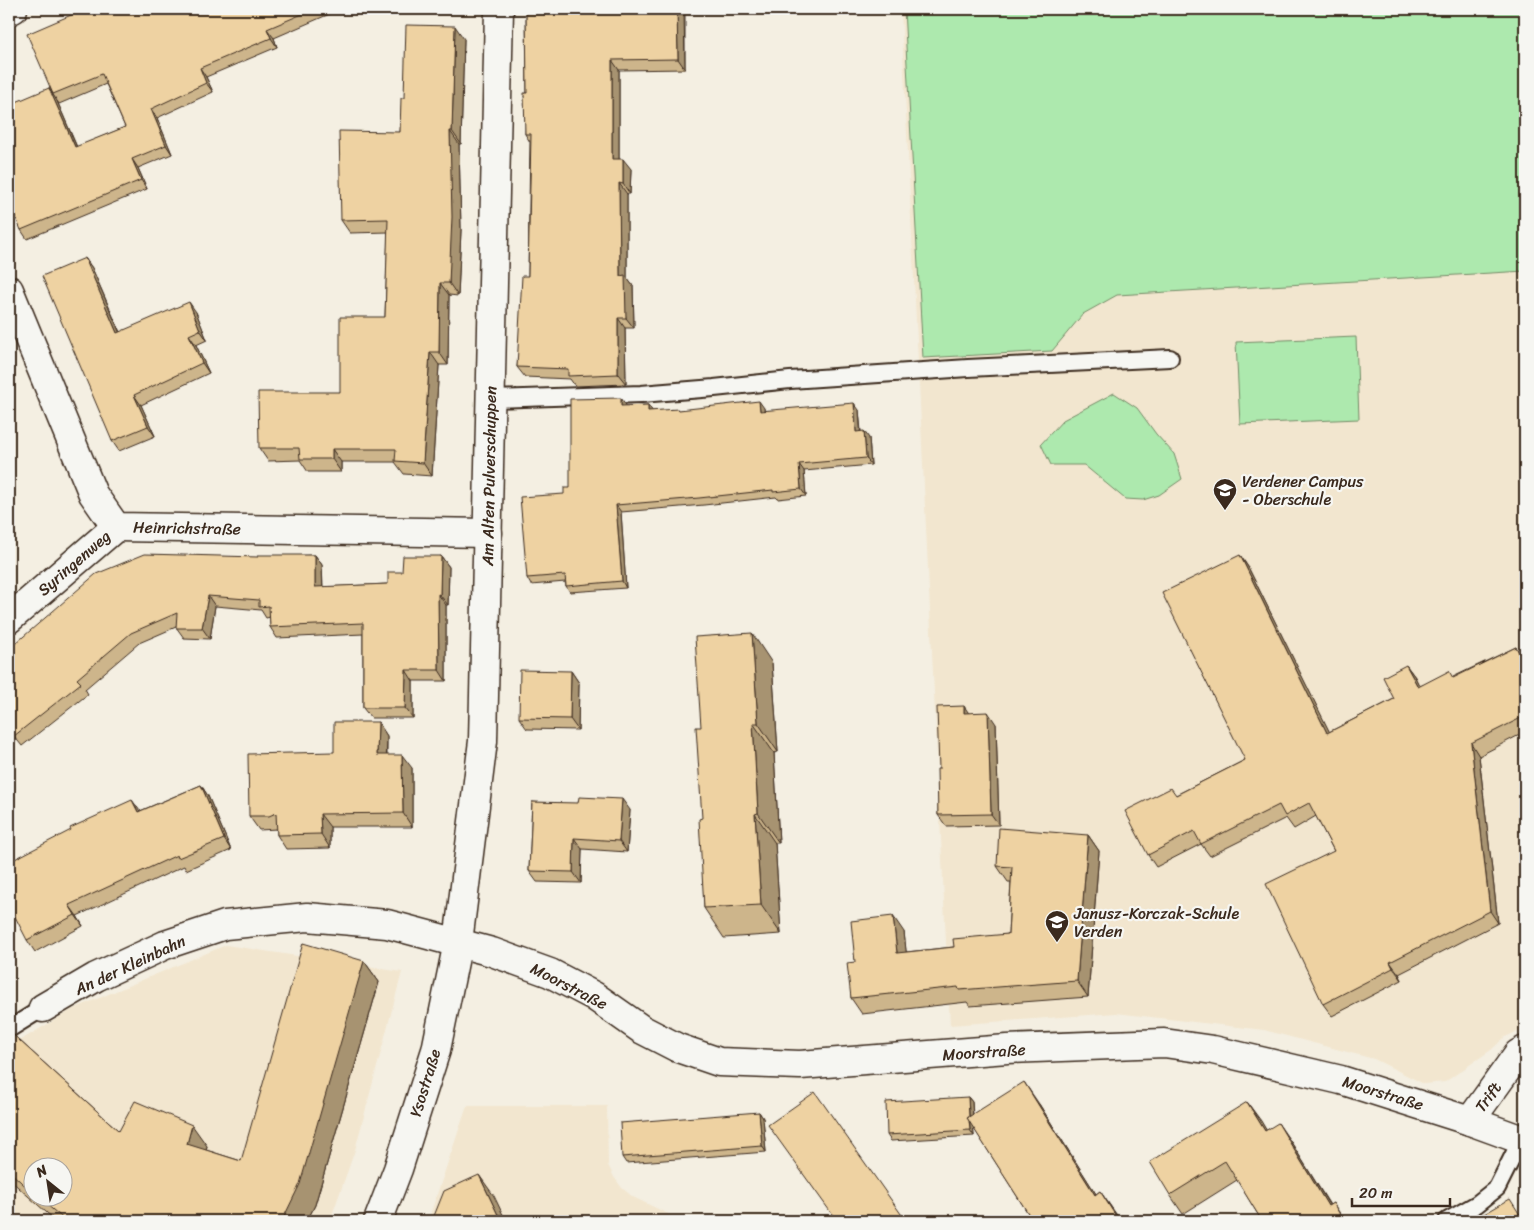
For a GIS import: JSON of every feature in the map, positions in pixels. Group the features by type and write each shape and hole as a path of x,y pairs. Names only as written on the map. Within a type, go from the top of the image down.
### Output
{"street":[{"path":"9,11 13,9"},
{"name":"Am Alten Pulverschuppen","path":"458,942 484,741 499,9"},
{"name":"Heinrichstraße","path":"9,290 93,494 116,527 488,533"},
{"name":"Syringenweg","path":"9,620 116,527"},
{"name":"An der Kleinbahn","path":"43,1008 96,977 165,945 225,925 307,917 387,924 458,942"},
{"name":"Moorstraße","path":"458,942 550,973 594,996 640,1029 678,1048 719,1062 800,1065 1008,1049 1164,1043 1213,1050 1341,1080 1523,1140"},
{"name":"Ysostraße","path":"378,1221 398,1169 436,1050 458,942"},
{"name":"Trift","path":"1470,1121 1518,1054 1525,1050"}],"lane":[{"path":"491,399 641,394 810,378 1170,358"},
{"path":"9,1029 43,1008"},
{"path":"1447,1221 1477,1204 1497,1188 1523,1140"}],"shaded area":[{"name":"Verdener Campus - Oberschule","path":"901,9 1525,9 1525,1028 1505,1037 1491,1050 1445,1082 1424,1084 1374,1059 1264,1030 1116,1013 950,1025"},
{"path":"226,945 402,972 355,1150 330,1221 9,1221 9,1047 73,1009"},
{"path":"467,1106 607,1106 608,1165 614,1177 622,1188 633,1197 683,1221 428,1221"}],"green space":[{"path":"904,9 1525,9 1525,271 1117,295 1083,314 1052,351 923,358"},
{"path":"1356,337 1359,419 1240,424 1236,342"},
{"path":"1114,393 1137,408 1174,454 1182,479 1159,495 1143,500 1125,499 1084,465 1051,465 1041,444 1063,420"}],"building":[{"path":"85,9 314,9 267,29 271,38 200,68 206,83 151,109 166,145 132,159 141,180 21,230 9,202 9,175 13,173 9,163 9,105 49,88 75,147 125,127 102,74 53,94 27,34"},
{"path":"526,9 677,9 678,59 612,60 612,159 623,159 623,184 619,183 620,276 625,275 626,318 618,318 618,374 568,376 568,369 517,367 522,276 528,276 531,134 525,134 524,93 527,93"},
{"path":"406,25 455,26 452,131 450,131 452,217 449,283 440,283 439,352 430,352 423,463 395,461 396,449 332,449 332,459 300,459 299,448 259,448 258,392 340,392 340,317 385,317 388,219 341,220 339,131 400,132 401,98 404,98"},
{"path":"85,258 117,333 189,302 200,330 189,335 202,363 134,395 148,426 112,441 42,276"},
{"path":"621,398 621,406 648,405 648,411 679,410 759,401 760,411 854,403 856,432 864,431 866,458 799,464 801,489 616,505 622,581 566,586 565,575 527,578 520,497 564,494 564,488 570,488 570,399"},
{"path":"145,554 258,557 258,555 315,555 315,587 388,584 388,572 402,572 403,556 441,556 440,595 438,594 439,670 406,670 405,708 363,708 363,623 270,627 269,606 259,607 259,600 208,596 202,628 176,628 177,613 131,633 77,679 81,683 14,736 9,729 9,662 14,658 9,653 9,649 96,574"},
{"path":"1240,555 1327,733 1394,699 1383,677 1406,665 1418,687 1449,671 1453,678 1516,647 1522,658 1525,656 1525,716 1471,743 1490,911 1390,962 1393,968 1323,1004 1266,884 1334,851 1309,803 1285,816 1279,805 1201,844 1194,831 1148,855 1125,811 1171,788 1176,795 1245,760 1162,593"},
{"path":"752,633 758,723 753,723 758,813 755,814 761,905 704,908 699,819 702,818 696,727 701,727 695,637"},
{"path":"520,670 571,671 570,719 519,718"},
{"path":"964,706 964,713 988,712 991,814 938,815 937,707"},
{"path":"334,722 378,722 377,755 402,755 403,813 320,814 321,834 277,835 276,813 269,816 249,816 248,754 334,752"},
{"path":"201,785 224,839 178,858 177,855 69,905 75,915 27,940 9,905 9,862 71,830 70,828 132,800 138,812"},
{"path":"579,797 622,799 619,841 574,838 573,872 529,871 532,802 578,803"},
{"path":"999,828 1088,835 1077,981 959,990 958,987 851,998 847,963 855,962 851,921 893,916 897,953 954,947 953,939 1008,934 1012,867 997,866"},
{"path":"303,943 364,961 300,1184 282,1221 66,1221 51,1208 72,1208 72,1158 22,1158 22,1183 9,1171 9,1031 119,1131 135,1101 192,1125 187,1144 241,1161"},
{"path":"1024,1082 1095,1195 1100,1191 1119,1221 1033,1221 967,1118"},
{"path":"815,1092 906,1221 837,1221 768,1125"},
{"path":"968,1097 969,1117 967,1118 970,1130 887,1135 886,1102"},
{"path":"1247,1102 1265,1131 1278,1123 1328,1206 1333,1203 1344,1221 1262,1221 1225,1161 1170,1195 1150,1162"},
{"path":"759,1112 762,1146 622,1157 620,1123"},
{"path":"479,1175 498,1215 514,1221 432,1221 444,1191"},
{"path":"1510,1199 1524,1221 1472,1221"}],"place":[{"name":"Verdener Campus - Oberschule","path":"1225,511"},
{"name":"Janusz-Korczak-Schule Verden","path":"1057,943"}]}
